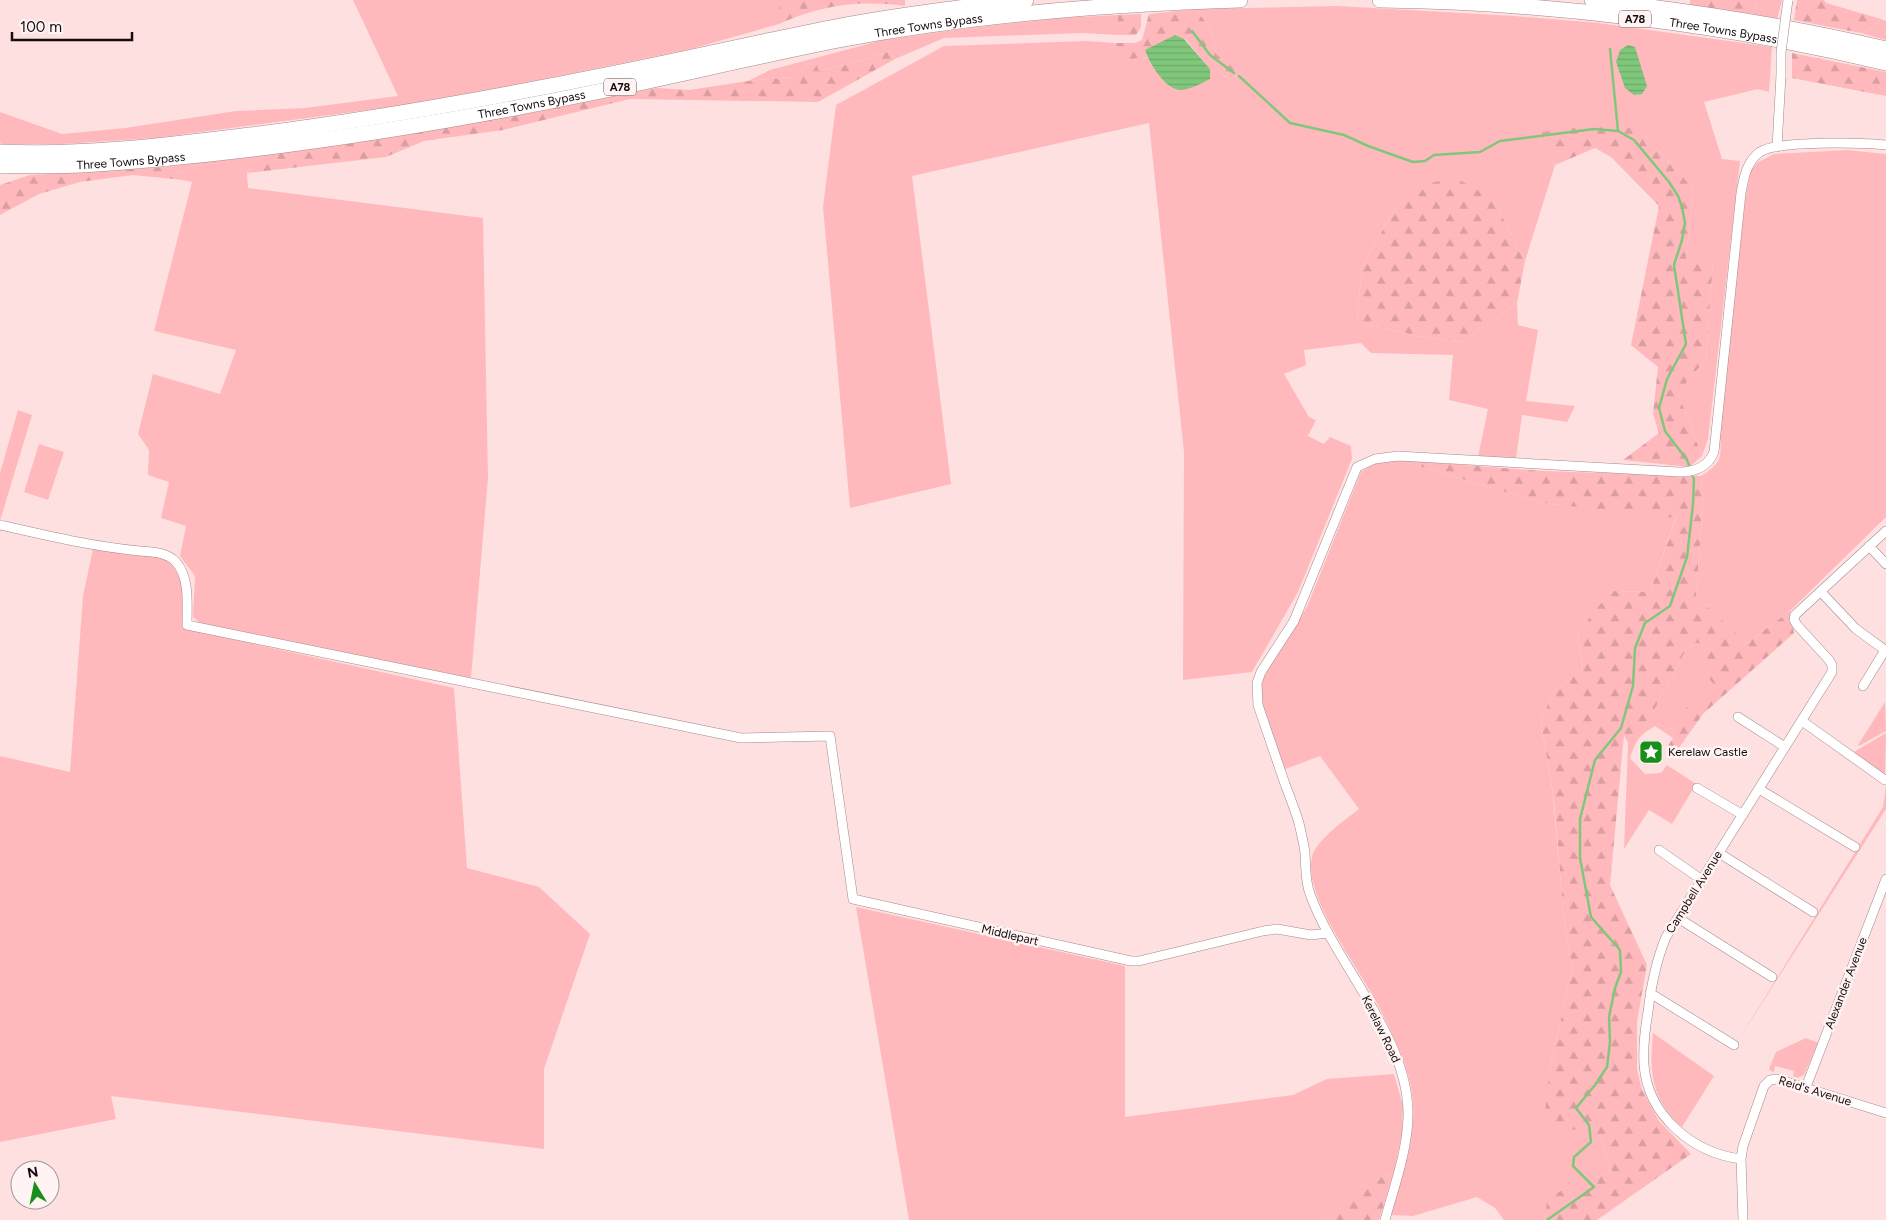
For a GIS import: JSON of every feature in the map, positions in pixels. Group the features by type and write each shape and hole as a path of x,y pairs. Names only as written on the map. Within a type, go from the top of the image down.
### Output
{"highway":[{"name":"Three Towns Bypass","path":"0,152 80,151 154,146 366,119 608,75 838,26 1026,0"},
{"name":"Three Towns Bypass","path":"0,166 78,165 156,159 300,143 484,113 610,89 840,40 948,23 1026,13 1107,6 1240,0"},
{"name":"Three Towns Bypass","path":"1380,0 1504,6 1640,19 1800,44 1886,63"},
{"name":"Three Towns Bypass","path":"1592,0 1800,30 1886,49"}],"street":[{"path":"1788,0 1781,52 1777,147 1814,144 1886,145"},
{"name":"Kerelaw Road","path":"1385,1220 1398,1175 1406,1134 1408,1117 1403,1078 1396,1056 1374,1010 1328,934 1308,890 1305,850 1298,821 1258,705 1256,683 1294,621 1357,468 1375,459 1398,456 1685,472 1706,465 1714,452 1745,174 1751,162 1760,152 1777,147"},
{"name":"Middlepart","path":"0,525 94,546 158,553 169,556 176,562 185,580 187,625 741,738 830,736 852,899 1131,962 1277,929 1312,935 1328,934"},
{"path":"1863,686 1885,650 1856,628 1821,592 1886,531"},
{"path":"1869,546 1886,564"},
{"name":"Campbell Avenue","path":"1741,1159 1724,1157 1687,1139 1658,1109 1651,1095 1644,1066 1650,993 1662,946 1802,721 1832,669 1829,660 1794,620 1795,615 1821,592"},
{"path":"1738,717 1785,746"},
{"path":"1802,721 1885,780"},
{"path":"1697,788 1743,815"},
{"path":"1759,789 1855,846"},
{"path":"1659,850 1702,880"},
{"path":"1719,854 1812,912"},
{"name":"Alexander Avenue","path":"1806,1087 1886,879"},
{"path":"1678,918 1772,977"},
{"path":"1650,993 1734,1045"},
{"name":"Reid's Avenue","path":"1744,1220 1741,1159 1743,1146 1765,1084 1777,1079 1886,1113"}],"green space":[{"path":"353,0 779,0 779,24 691,49 510,86 399,106 155,138 63,144 1,144 0,142 0,112 62,134 125,128 236,111 305,108 398,96"},
{"path":"779,0 905,0 905,6 856,4 825,8 779,24"},
{"path":"1690,0 1756,0 1753,14 1690,5"},
{"path":"1756,0 1782,0 1777,19 1753,14"},
{"path":"1797,0 1824,0 1826,3 1881,19 1869,30 1861,33 1794,20"},
{"path":"1337,6 1515,16 1599,23 1772,47 1769,92 1758,89 1704,102 1722,159 1740,161 1708,439 1702,456 1678,393 1706,359 1713,263 1686,259 1693,188 1640,130 1535,133 1555,165 1525,261 1493,199 1396,207 1362,266 1357,322 1418,336 1462,342 1517,303 1518,325 1538,330 1526,401 1575,406 1567,422 1522,415 1516,458 1478,457 1488,409 1449,400 1453,355 1371,353 1361,343 1304,350 1306,365 1284,374 1309,417 1316,420 1308,436 1324,444 1330,437 1351,446 1352,459 1298,592 1252,672 1183,680 1184,452 1149,123 912,176 951,484 850,508 823,207 836,105 944,46 1087,41 1114,43 1125,60 1147,57 1161,78 1210,79 1210,69 1230,79 1240,73 1216,54 1210,28 1196,9"},
{"path":"1196,9 1210,28 1216,54 1241,73 1230,79 1210,69 1185,39 1145,50 1147,57 1125,60 1114,43 1135,43 1142,40 1149,14"},
{"path":"1141,14 1141,27 1136,35 1118,35 1118,15"},
{"path":"1118,15 1118,35 1082,33 944,38 895,59 890,51 819,71 816,62 807,64 793,77 748,81 770,70 883,40 1059,18"},
{"path":"1881,19 1886,21 1886,40 1861,33 1869,30"},
{"path":"890,51 895,59 818,102 630,99 503,130 424,141 386,157 247,173 261,155 536,112 656,88 689,90 748,81 793,77 807,64 816,62 819,71"},
{"path":"1792,53 1886,72 1886,96 1792,78"},
{"path":"1608,123 1640,130 1693,188 1686,259 1713,262 1706,359 1678,393 1702,456 1690,467 1623,460 1659,433 1653,414 1658,367 1631,345 1659,206 1611,157 1595,148 1555,165 1535,133"},
{"path":"1847,150 1886,154 1886,517 1790,611 1747,643 1696,596 1703,503 1701,476 1717,463 1721,448 1720,433 1745,200 1751,171 1757,163 1774,154"},
{"path":"261,155 247,173 248,188 483,218 488,478 471,678 200,623 193,617 195,576 180,556 186,526 161,518 169,482 148,475 149,450 138,434 153,374 220,394 236,350 154,331 192,182 183,180 185,174 164,167"},
{"path":"164,167 185,174 183,180 133,175 80,182 39,194 0,215 0,185 30,175"},
{"path":"1458,179 1493,199 1525,261 1517,303 1462,342 1418,336 1357,322 1362,266 1396,207 1434,182"},
{"path":"18,410 32,415 0,521 0,473"},
{"path":"39,444 64,452 48,500 24,492"},
{"path":"1399,460 1542,503 1676,517 1650,592 1613,591 1578,635 1583,670 1553,691 1541,722 1553,795 1563,910 1572,969 1550,1069 1600,1137 1612,1171 1549,1196 1544,1220 1504,1220 1495,1208 1477,1197 1413,1216 1391,1215 1411,1140 1413,1109 1410,1081 1401,1054 1382,1014 1322,907 1311,872 1312,857 1319,844 1359,809 1320,756 1283,770 1264,714 1261,691 1262,680 1307,607 1361,472 1376,463"},
{"path":"1399,460 1543,471 1701,476 1703,503 1696,596 1747,643 1790,611 1794,633 1703,714 1676,752 1668,746 1673,738 1655,726 1659,724 1670,729 1685,724 1686,708 1715,685 1704,672 1705,647 1702,644 1696,643 1687,648 1642,733 1631,736 1624,735 1610,885 1647,965 1637,1021 1637,1069 1642,1090 1659,1121 1691,1154 1597,1220 1544,1220 1548,1196 1612,1171 1600,1137 1544,1121 1550,1069 1572,969 1563,910 1554,800 1541,722 1553,691 1583,670 1578,635 1594,611 1613,591 1650,592 1676,518 1542,503"},
{"path":"93,549 158,556 168,562 175,569 182,586 182,628 454,688 467,868 539,887 590,934 544,1069 544,1149 111,1096 116,1119 0,1142 0,756 70,772 83,596"},
{"path":"1696,643 1702,644 1705,647 1703,664 1715,685 1686,724 1670,729 1659,724 1640,737 1630,758 1645,774 1661,773 1667,765 1696,784 1672,824 1649,810 1624,849 1628,743 1624,735 1642,733 1687,648"},
{"path":"1885,702 1886,731 1859,746 1858,745"},
{"path":"1886,733 1885,775 1854,752"},
{"path":"1886,785 1886,809 1734,1047 1883,807"},
{"path":"856,907 1125,966 1125,1117 1293,1095 1327,1079 1394,1074 1403,1106 1402,1133 1394,1172 1361,1186 1325,1220 909,1220"},
{"path":"1653,1033 1714,1076 1682,1127 1664,1106 1654,1084 1651,1060"},
{"path":"1806,1038 1818,1043 1804,1075 1797,1078 1793,1076 1794,1071 1775,1066 1774,1072 1769,1069 1776,1052"},
{"path":"1394,1172 1379,1220 1325,1220 1361,1186"}],"shaded area":[{"path":"1175,35 1184,39 1210,69 1210,79 1192,88 1180,90 1174,89 1158,74 1145,50"},
{"path":"1628,45 1635,47 1647,86 1642,94 1634,95 1625,88 1616,62 1620,50"}],"waterway":[{"path":"1192,31 1210,55 1234,73"},
{"path":"1610,49 1618,131"},
{"path":"1239,76 1290,123 1344,135 1413,162 1425,161 1434,155 1480,152 1500,141 1594,129 1618,131 1634,140 1669,182 1678,196 1685,223 1674,265 1686,344 1667,379 1659,408 1665,431 1687,460 1690,468"},
{"path":"1547,1220 1594,1187 1573,1166 1574,1157 1591,1142 1589,1125 1576,1108 1607,1067 1610,1042 1609,1017 1615,988 1621,972 1620,950 1591,917 1580,858 1580,819 1595,760 1621,728 1633,686 1635,648 1645,623 1670,606 1687,557 1693,504 1694,479 1691,473"}],"place":[{"name":"Kerelaw Castle","path":"1651,752"}]}
